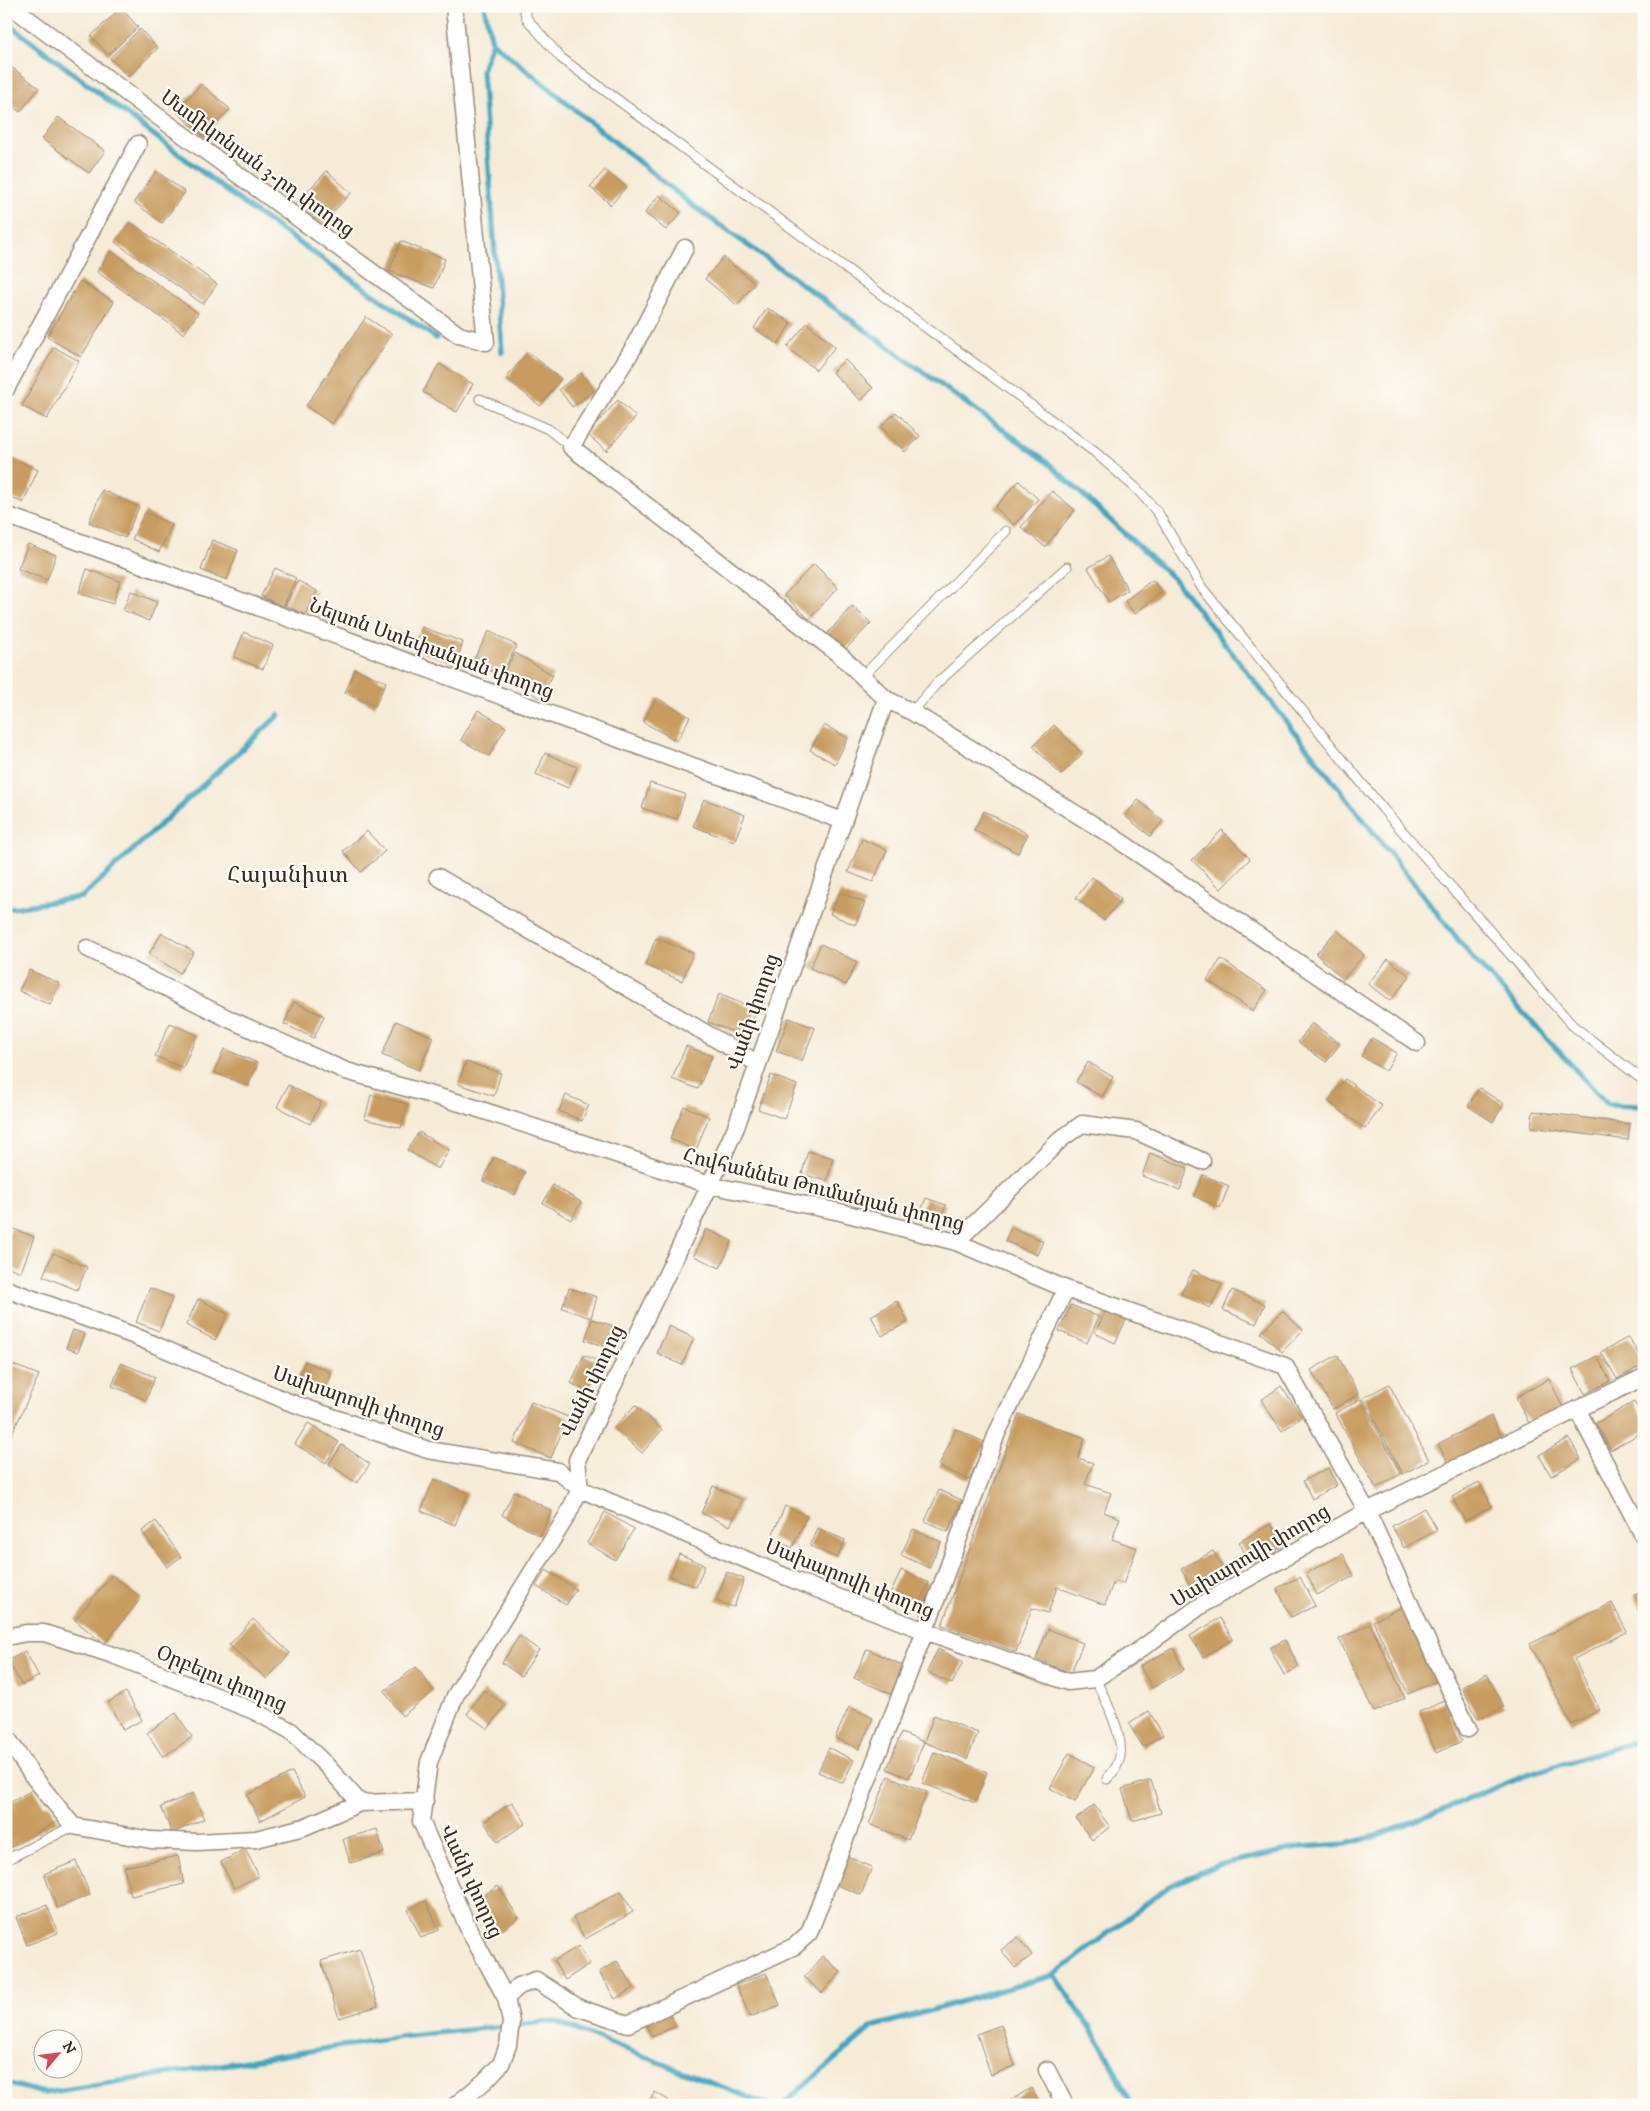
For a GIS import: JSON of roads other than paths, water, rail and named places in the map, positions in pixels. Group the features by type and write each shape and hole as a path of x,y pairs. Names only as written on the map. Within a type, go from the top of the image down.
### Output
{"street":[{"name":"Մամիկոնյան 3-րդ փողոց","path":"11,6 160,118 459,335 486,342 454,6"},
{"path":"6,390 138,144"},
{"path":"686,248 631,352 572,447 841,656 886,699 912,712 1115,838 1417,1043"},
{"name":"Նելսոն Ստեփանյան փողոց","path":"6,515 842,821"},
{"name":"Վանի փողոց","path":"456,2105 485,2081 501,2064 508,2045 511,2022 506,1998 469,1930 421,1821 429,1762 455,1696 567,1516 580,1489 577,1460 710,1185 736,1127 886,699"},
{"path":"438,877 757,1063"},
{"name":"Հովհաննես Թումանյան փողոց","path":"87,948 231,1020 346,1071 460,1102 710,1185 840,1212 956,1242 1066,1289 1285,1366 1367,1511 1468,1729"},
{"path":"956,1242 1061,1139 1082,1124 1136,1131 1202,1161"},
{"name":"Սախարովի փողոց","path":"6,1289 132,1335 298,1405 428,1450 558,1472 580,1489 787,1577 925,1631 1068,1682 1095,1679 1206,1602 1367,1511 1644,1377"},
{"path":"506,1998 519,1986 536,1980 579,2008 628,2024 795,1946 809,1933 925,1631 997,1433 1066,1289"},
{"path":"1577,1409 1644,1537"},
{"name":"Օրբելու փողոց","path":"6,1637 26,1633 44,1633 113,1655 254,1711 290,1731 327,1766 360,1803"},
{"path":"6,1736 32,1775 72,1826 151,1840 197,1842 256,1839 304,1827 360,1803 425,1801"},
{"path":"1047,2070 1065,2105"}],"lane":[{"path":"523,6 527,19 561,58 1096,453 1138,490 1158,513 1202,588 1383,809 1572,1025 1644,1082"},
{"path":"480,399 548,429 572,447"},
{"path":"862,677 1006,531"},
{"path":"912,712 937,683 1067,567"},
{"path":"1095,1679 1107,1702 1120,1746 1119,1762 1107,1779"},
{"path":"6,1860 72,1826"}],"waterway":[{"path":"484,6 492,42 692,205 1045,460 1173,578 1471,956 1608,1105 1644,1106"},
{"path":"6,22 248,207 436,338"},
{"path":"492,42 482,70 502,352"},
{"path":"6,909 82,897 279,715"},
{"path":"782,2105 872,2027 1054,1975 1169,1886 1218,1865 1302,1847 1346,1844 1380,1835 1527,1775 1644,1739"},
{"path":"1054,1975 1102,2045 1132,2105"},
{"path":"6,2083 44,2093 399,2037 554,2021 768,2105"}],"district":[{"name":"Հայանիստ","path":"288,874"}]}
